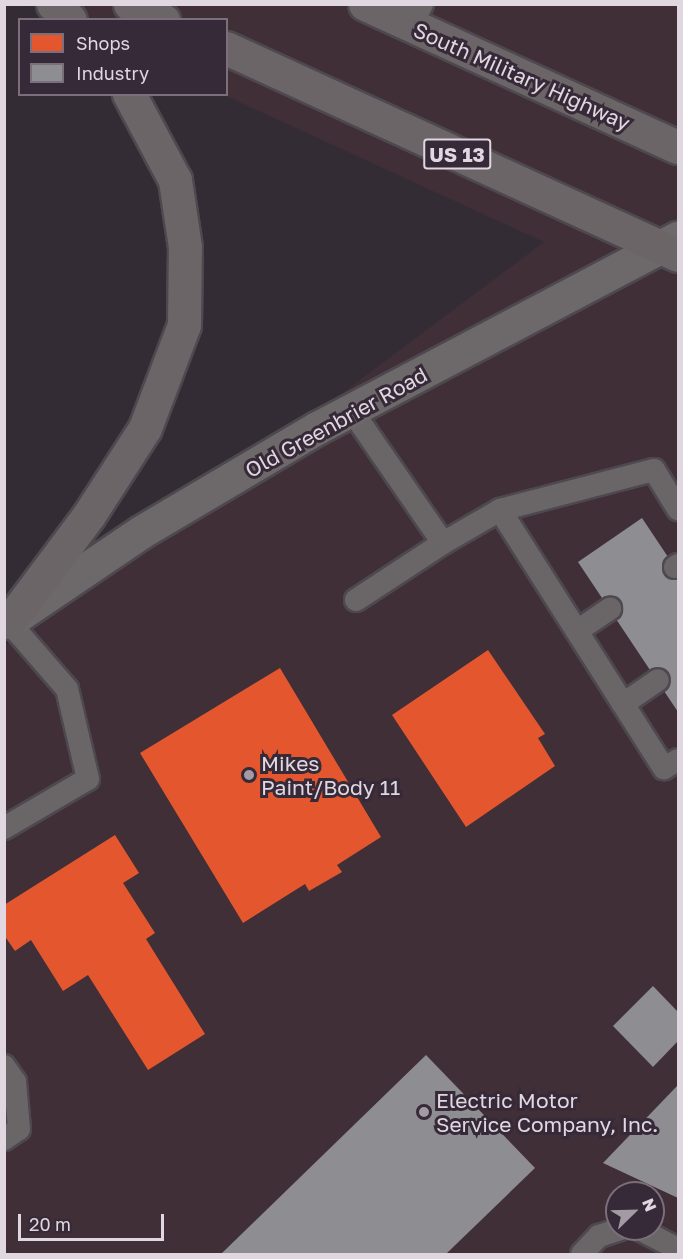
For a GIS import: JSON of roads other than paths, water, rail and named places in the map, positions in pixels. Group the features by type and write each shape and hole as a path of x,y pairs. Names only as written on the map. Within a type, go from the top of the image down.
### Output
{"main road":[{"path":"52,4 68,18"},
{"path":"130,4 159,18"},
{"name":"South Military Highway","path":"365,4 416,15 678,147"},
{"name":"US 13","path":"228,49 673,247"},
{"path":"7,624 89,515 145,428 184,325 185,247 175,180 130,96"}],"street":[{"name":"Old Greenbrier Road","path":"7,624 141,532 352,411 673,247"}],"lane":[{"path":"352,411 443,543"},
{"path":"356,600 443,543 500,510 654,470 678,509"},
{"path":"500,510 664,768 678,760"},
{"path":"577,631 610,609"},
{"path":"4,828 88,780 66,689 7,624"},
{"path":"623,704 658,680"},
{"path":"4,1066 15,1082 19,1129 4,1139"},
{"path":"582,1254 600,1236 605,1234"},
{"path":"662,1241 678,1249"}],"place":[{"name":"Mikes Paint/Body 11","path":"249,775"},
{"name":"Electric Motor Service Company, Inc.","path":"424,1112"}]}
